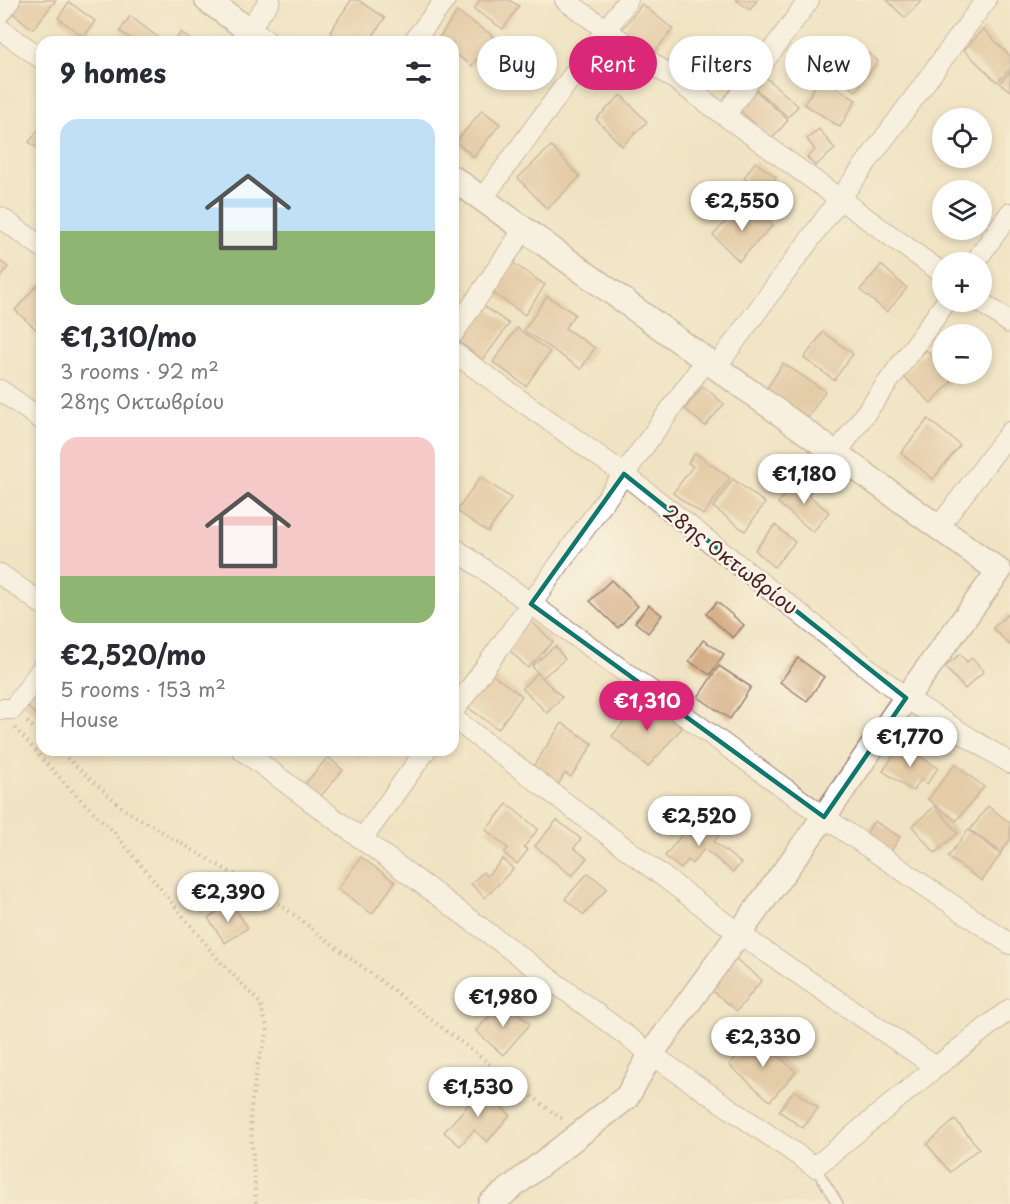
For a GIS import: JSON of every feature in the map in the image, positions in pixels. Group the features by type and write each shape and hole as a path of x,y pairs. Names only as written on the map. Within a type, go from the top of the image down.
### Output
{"street":[{"path":"0,13 10,0"},
{"path":"207,0 257,36 270,0"},
{"path":"418,36 445,0"},
{"path":"565,0 932,266"},
{"path":"483,199 628,0"},
{"path":"724,115 809,0"},
{"path":"459,704 624,474 840,199 986,0"},
{"path":"0,29 36,55"},
{"path":"459,182 1004,575 906,698 824,817 651,1054 627,1097 490,1204"},
{"path":"982,252 1010,213"},
{"path":"0,217 36,243"},
{"path":"459,325 524,229"},
{"path":"992,310 1010,323"},
{"path":"836,454 939,312"},
{"name":"28ης Οκτωβρίου","path":"459,356 624,474 906,698 1010,763"},
{"path":"0,390 36,416"},
{"path":"938,528 1010,432"},
{"path":"459,551 824,817 1010,944"},
{"path":"0,574 36,600"},
{"path":"6,709 36,675"},
{"path":"459,723 738,933 936,1067"},
{"path":"250,756 651,1054 815,1167 936,1067 1010,1010"},
{"path":"363,838 422,756"}],"lane":[{"path":"815,1167 838,1204"}],"path":[{"path":"6,709 6,718 36,751"},
{"path":"40,756 114,832 218,959 260,1003 268,1031 257,1066 250,1115 256,1204"},
{"path":"65,756 125,810 264,892 582,1134"}],"highlighted area":[{"path":"624,474 906,698 824,817 531,604"}],"building":[{"path":"14,0 56,0 33,29 8,9"},
{"path":"351,0 358,0 385,18 373,36 336,36 330,32"},
{"path":"480,0 509,0 519,6 503,29 474,9"},
{"path":"736,0 757,0 750,10"},
{"path":"887,0 922,0 905,18"},
{"path":"69,2 95,21 83,36 58,18"},
{"path":"642,4 673,29 657,49 657,36 627,36 621,31"},
{"path":"457,12 493,36 477,36 477,59 472,66 459,56 459,36 440,36"},
{"path":"130,16 156,36 127,36 120,31"},
{"path":"983,29 1010,56 1010,69 997,82 964,50"},
{"path":"871,56 878,61 871,71"},
{"path":"1010,72 1010,91 1000,83"},
{"path":"773,84 798,106 788,117 757,90 773,90"},
{"path":"749,90 755,90 788,120 772,139 735,106"},
{"path":"813,90 840,90 856,100 840,127 804,104"},
{"path":"621,95 647,122 622,146 596,119"},
{"path":"482,110 500,124 474,157 459,144 459,138"},
{"path":"819,129 835,149 815,166 807,157 815,150 807,139"},
{"path":"36,133 36,147 29,142"},
{"path":"551,146 580,177 547,209 518,178"},
{"path":"755,162 776,177 765,193 744,178"},
{"path":"742,205 755,218 760,213 773,225 739,261 713,235"},
{"path":"0,261 8,267 0,278"},
{"path":"513,263 545,285 525,315 493,293"},
{"path":"881,265 907,288 887,312 860,290"},
{"path":"36,286 36,329 15,310"},
{"path":"547,296 575,314 565,328 595,348 581,369 524,330"},
{"path":"484,306 509,324 483,360 459,340"},
{"path":"517,328 550,352 526,386 493,362"},
{"path":"823,332 853,354 834,380 804,358"},
{"path":"926,350 932,356 932,384 949,384 931,403 902,375"},
{"path":"783,363 825,391 806,421 764,393"},
{"path":"703,386 724,404 705,426 685,409"},
{"path":"928,419 960,445 933,479 901,453"},
{"path":"695,453 730,478 703,515 673,493 693,466 688,463"},
{"path":"480,477 511,498 488,532 459,512 459,508"},
{"path":"800,477 814,488 808,495 829,512 813,532 778,503"},
{"path":"733,479 765,503 745,531 713,507"},
{"path":"775,525 795,542 774,567 755,550"},
{"path":"611,580 638,606 618,628 590,601"},
{"path":"717,602 744,625 733,638 706,614"},
{"path":"649,605 662,615 648,633 635,622"},
{"path":"1010,612 1010,644 1009,645 993,628"},
{"path":"528,618 553,642 528,668 498,639"},
{"path":"703,640 724,654 710,675 689,661"},
{"path":"555,646 565,659 542,678 532,666"},
{"path":"960,654 967,662 972,658 984,671 965,689 945,667"},
{"path":"798,658 824,677 807,701 780,682"},
{"path":"719,666 751,687 730,719 698,697"},
{"path":"486,670 522,696 498,729 463,704"},
{"path":"537,673 562,697 547,713 522,688"},
{"path":"36,685 36,715 21,701"},
{"path":"646,697 682,728 648,767 612,736"},
{"path":"562,723 593,744 571,777 565,773 556,788 530,771"},
{"path":"901,744 938,768 927,784 921,779 913,791 883,771"},
{"path":"328,757 343,770 320,797 305,784"},
{"path":"955,764 984,787 956,821 928,799"},
{"path":"507,804 538,829 524,847 528,850 517,864 504,853 508,848 486,830"},
{"path":"935,806 958,833 935,853 912,826"},
{"path":"988,806 1010,823 1010,840 1001,852 970,830"},
{"path":"696,817 719,835 714,842 741,863 733,872 704,849 692,864 688,860 681,869 665,856"},
{"path":"557,820 581,839 574,848 587,858 572,876 535,846"},
{"path":"874,821 900,837 890,853 864,837"},
{"path":"968,830 1001,854 982,881 948,857"},
{"path":"361,857 395,882 372,914 338,889"},
{"path":"503,859 513,869 485,898 471,884 483,872 487,876"},
{"path":"588,873 607,888 584,915 565,899"},
{"path":"231,903 248,928 225,943 208,918"},
{"path":"736,959 762,980 737,1011 711,990"},
{"path":"503,1001 530,1024 503,1055 476,1031"},
{"path":"756,1035 796,1072 770,1101 729,1065"},
{"path":"478,1086 510,1115 487,1142 474,1130 460,1146 444,1132 468,1105 464,1102"},
{"path":"794,1090 818,1108 803,1128 779,1111"},
{"path":"955,1120 979,1148 950,1172 927,1144"}]}
